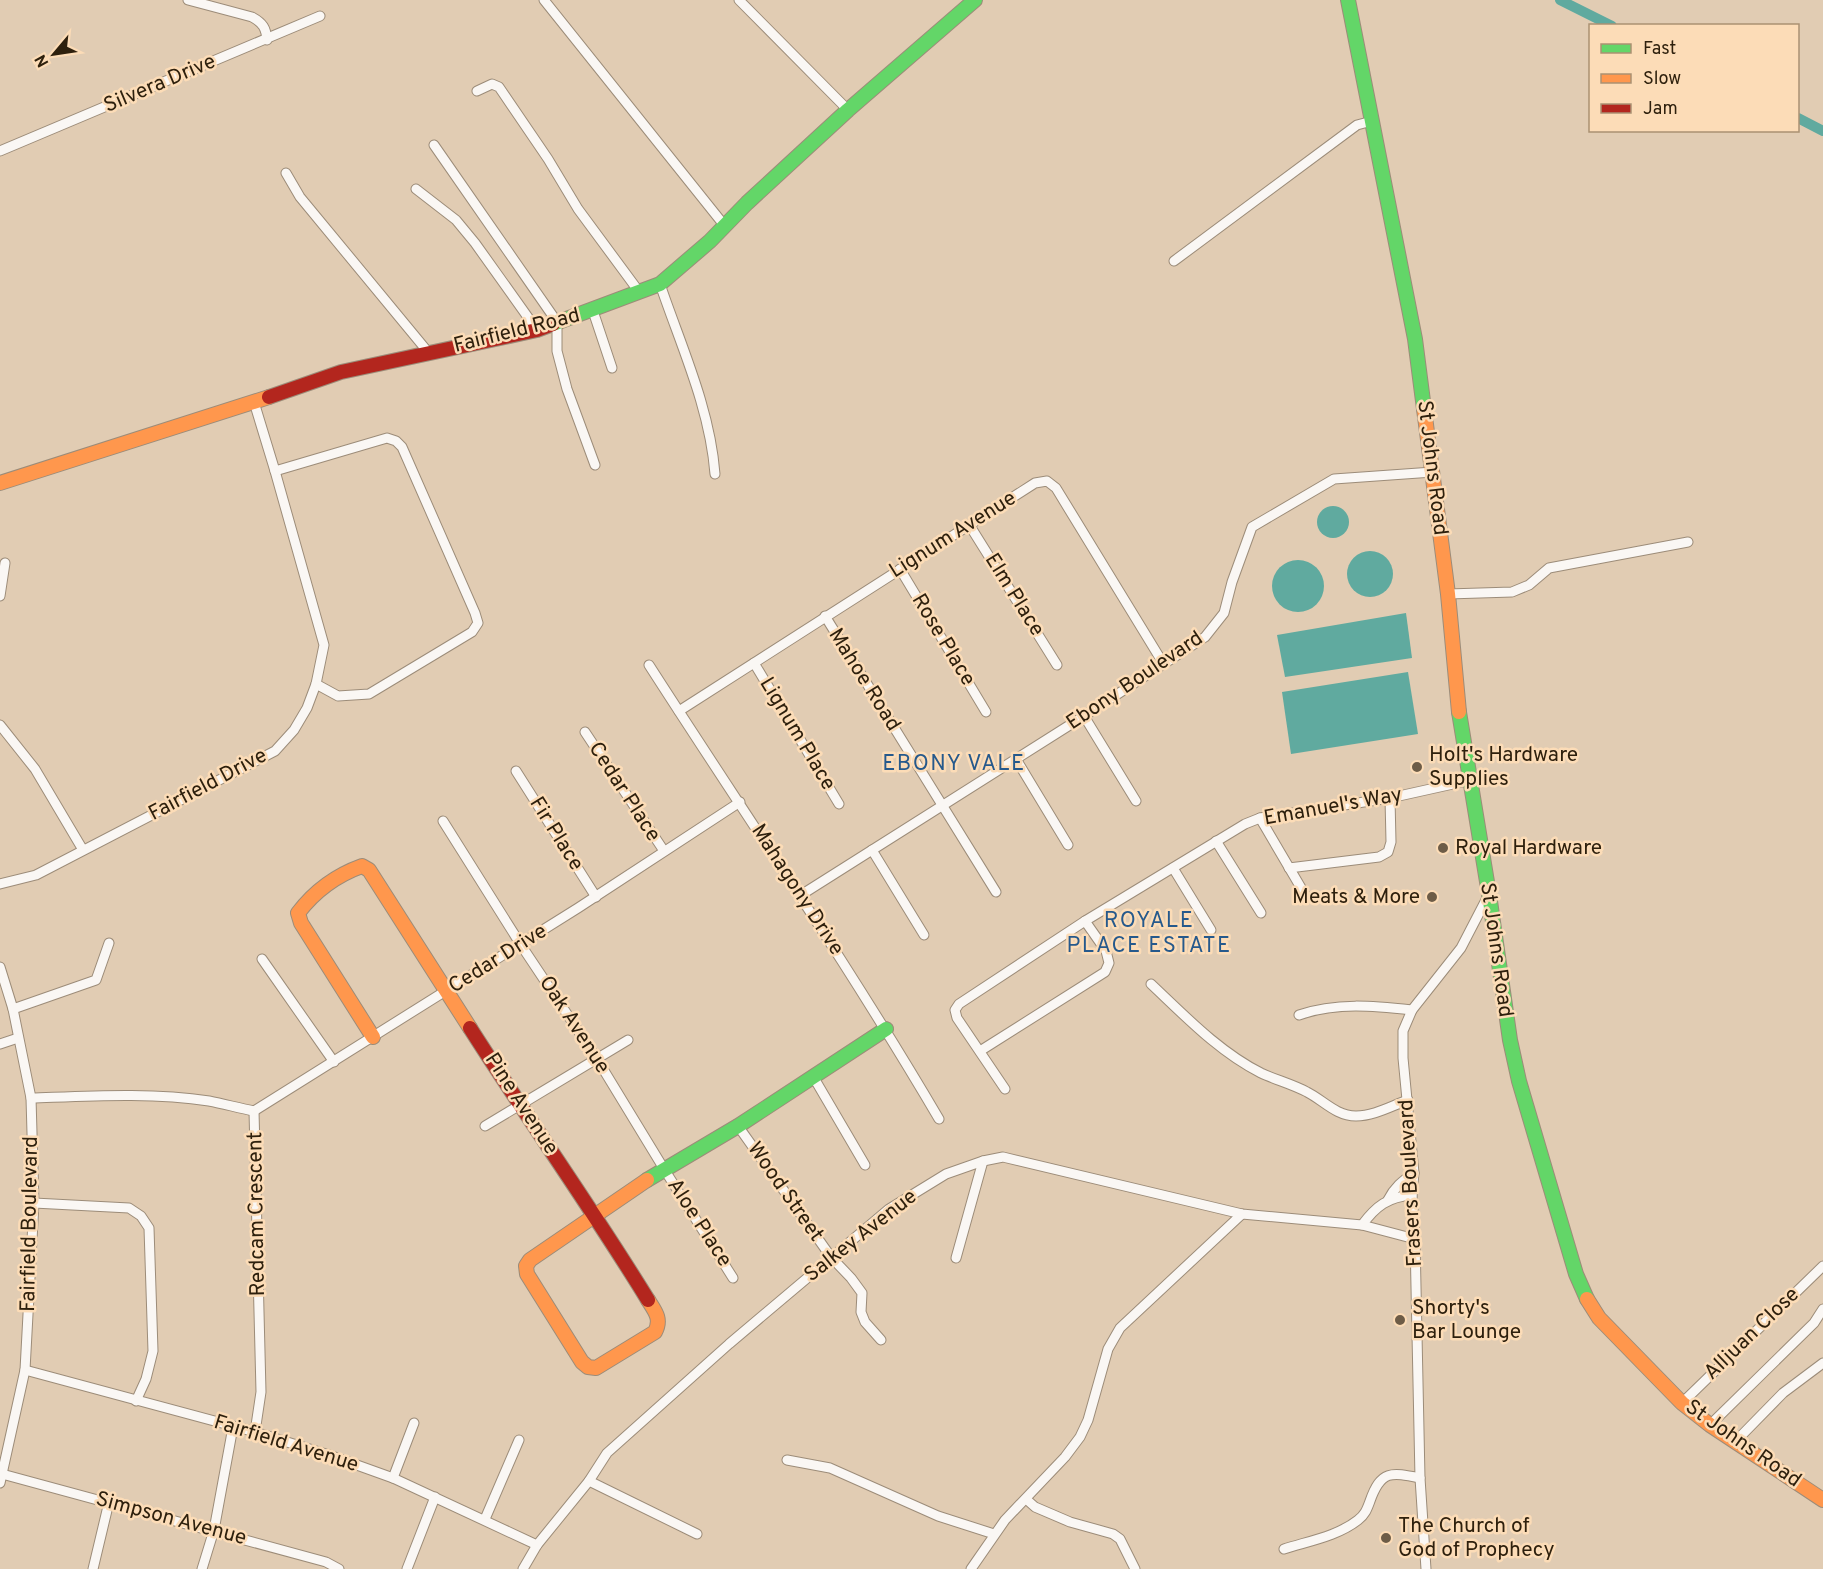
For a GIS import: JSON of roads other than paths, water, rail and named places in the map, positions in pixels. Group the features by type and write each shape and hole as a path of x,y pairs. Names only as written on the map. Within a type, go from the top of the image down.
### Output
{"street":[{"path":"188,0 252,17 261,22 266,30 267,40"},
{"path":"544,0 724,225"},
{"path":"739,0 848,111"},
{"name":"Fairfield Road","path":"0,483 341,372 537,330 593,311 660,284 710,241 724,225 848,111 975,0"},
{"name":"St Johns Road","path":"1348,0 1415,339 1448,594 1458,708 1489,894 1506,1018 1519,1081 1576,1274 1584,1294 1599,1318 1682,1403 1710,1425 1823,1500"},
{"name":"Silvera Drive","path":"0,151 320,16"},
{"path":"477,91 492,84 499,87 548,159 578,209 640,293"},
{"path":"1173,261 1357,125 1372,121"},
{"path":"434,145 557,322 557,351 567,389 595,465"},
{"path":"286,173 300,197 428,352"},
{"path":"416,189 456,220 469,235 537,330"},
{"path":"660,284 700,399 712,444 715,474"},
{"path":"593,311 612,368"},
{"name":"Fairfield Drive","path":"0,884 36,875 275,751 294,730 316,684 324,645 254,402"},
{"path":"275,471 387,438 396,441 407,458 476,613 478,623 472,632 369,694 338,696 316,684"},
{"name":"Ebony Boulevard","path":"801,895 1205,637 1224,613 1232,582 1252,526 1334,479 1433,472"},
{"name":"Lignum Avenue","path":"679,711 1035,483 1047,481 1056,488 1163,663"},
{"name":"Elm Place","path":"970,526 1057,665"},
{"path":"1448,594 1512,592 1529,585 1549,568 1688,542"},
{"path":"0,596 5,563"},
{"name":"Rose Place","path":"900,569 986,712"},
{"name":"Mahoe Road","path":"825,616 996,892"},
{"name":"Lignum Place","path":"754,663 839,804"},
{"name":"Mahagony Drive","path":"649,665 801,895 886,1029 939,1119"},
{"path":"1084,716 1136,801"},
{"path":"0,725 35,769 83,850"},
{"name":"Cedar Place","path":"585,732 664,852"},
{"path":"1016,759 1068,845"},
{"name":"Fir Place","path":"516,771 596,897"},
{"name":"Emanuel's Way","path":"980,1051 957,1018 955,1010 959,1004 1084,921 1245,824 1260,819 1390,798 1471,780"},
{"path":"1289,868 1379,857 1388,852 1391,842 1390,798"},
{"name":"Cedar Drive","path":"254,1112 521,945 740,801"},
{"path":"1260,819 1307,898"},
{"name":"Oak Avenue","path":"444,821 521,945 597,1059 664,1169"},
{"path":"1216,841 1262,913"},
{"path":"872,850 924,935"},
{"name":"Pine Avenue","path":"373,1037 301,923 298,913 303,904 351,869 362,866 369,870 519,1105 596,1216 658,1316 659,1325 655,1332 596,1368 588,1367 582,1362 527,1274 526,1266 530,1260 596,1216"},
{"path":"1173,868 1211,930"},
{"name":"Frasers Boulevard","path":"1426,1569 1420,1478 1412,1195 1414,1173 1403,1058 1403,1031 1412,1010 1461,948 1489,894"},
{"path":"1005,1089 980,1051 1105,972 1109,963 1106,951 1084,921"},
{"path":"13,1009 96,980 109,943"},
{"path":"262,959 334,1062"},
{"name":"Fairfield Boulevard","path":"0,967 13,1009 31,1098 34,1203 25,1370 1,1478"},
{"path":"1151,984 1206,1035 1234,1056 1260,1073 1299,1088 1344,1114 1357,1116 1373,1113 1408,1100"},
{"path":"1299,1014 1337,1006 1372,1006 1412,1010"},
{"path":"596,1216 664,1169 738,1126 886,1029"},
{"path":"0,1044 18,1038"},
{"path":"486,1126 628,1040"},
{"path":"814,1078 865,1166"},
{"name":"Redcam Crescent","path":"31,1098 96,1095 208,1101 254,1112 261,1392 255,1432"},
{"name":"Wood Street","path":"738,1126 831,1257 862,1293 861,1312 865,1322 881,1340"},
{"name":"Salkey Avenue","path":"525,1568 537,1545 589,1481 607,1453 729,1344 889,1209 946,1174 983,1161 1003,1157 1037,1163 1242,1214 1362,1225 1415,1239"},
{"path":"956,1258 983,1161"},
{"name":"Aloe Place","path":"664,1169 734,1278"},
{"path":"1388,1200 1401,1181 1414,1173"},
{"path":"1362,1225 1380,1203 1412,1195"},
{"path":"34,1203 129,1208 141,1216 148,1228 153,1351 146,1379 136,1401"},
{"path":"971,1569 994,1534 1065,1457 1080,1437 1088,1420 1108,1349 1120,1328 1242,1214"},
{"name":"Alljuan Close","path":"1682,1403 1823,1266"},
{"path":"1710,1425 1814,1323 1823,1310"},
{"path":"1735,1442 1782,1393 1823,1363"},
{"name":"Fairfield Avenue","path":"25,1370 255,1432 393,1478 537,1545"},
{"path":"393,1478 414,1423"},
{"path":"202,1569 214,1530 233,1427"},
{"path":"485,1519 519,1440"},
{"path":"787,1460 830,1468 938,1516 994,1534"},
{"path":"1284,1549 1341,1531 1357,1522 1365,1515 1374,1491 1380,1480 1387,1474 1420,1478"},
{"name":"Simpson Avenue","path":"1,1478 109,1502 214,1530 326,1562 339,1569"},
{"path":"589,1481 698,1534"},
{"path":"407,1569 435,1497"},
{"path":"1026,1499 1035,1507 1070,1522 1113,1534 1120,1539 1135,1569"},
{"path":"93,1569 109,1502"}],"water":[{"path":"1333,506 1344,511 1349,522 1344,533 1333,538 1322,533 1317,522 1322,511"},
{"path":"1375,551 1387,557 1392,565 1392,583 1387,591 1379,596 1365,597 1357,594 1350,587 1347,569 1350,561 1357,554"},
{"path":"1298,560 1308,562 1316,568 1322,576 1324,586 1322,596 1316,604 1308,610 1298,612 1288,610 1280,604 1274,596 1272,586 1274,576 1280,568 1288,562"},
{"path":"1406,613 1412,658 1285,677 1277,635"},
{"path":"1408,672 1418,734 1291,754 1282,692"}],"waterway":[{"path":"1560,0 1608,24"},
{"path":"1799,119 1823,131"}],"place":[{"name":"Holt's Hardware Supplies","path":"1417,767"},
{"name":"Royal Hardware","path":"1443,848"},
{"name":"Meats & More","path":"1432,897"},
{"name":"Shorty's Bar Lounge","path":"1400,1320"},
{"name":"The Church of God of Prophecy","path":"1386,1538"}],"district":[{"name":"EBONY VALE","path":"954,764"},
{"name":"ROYALE PLACE ESTATE","path":"1149,934"}]}
